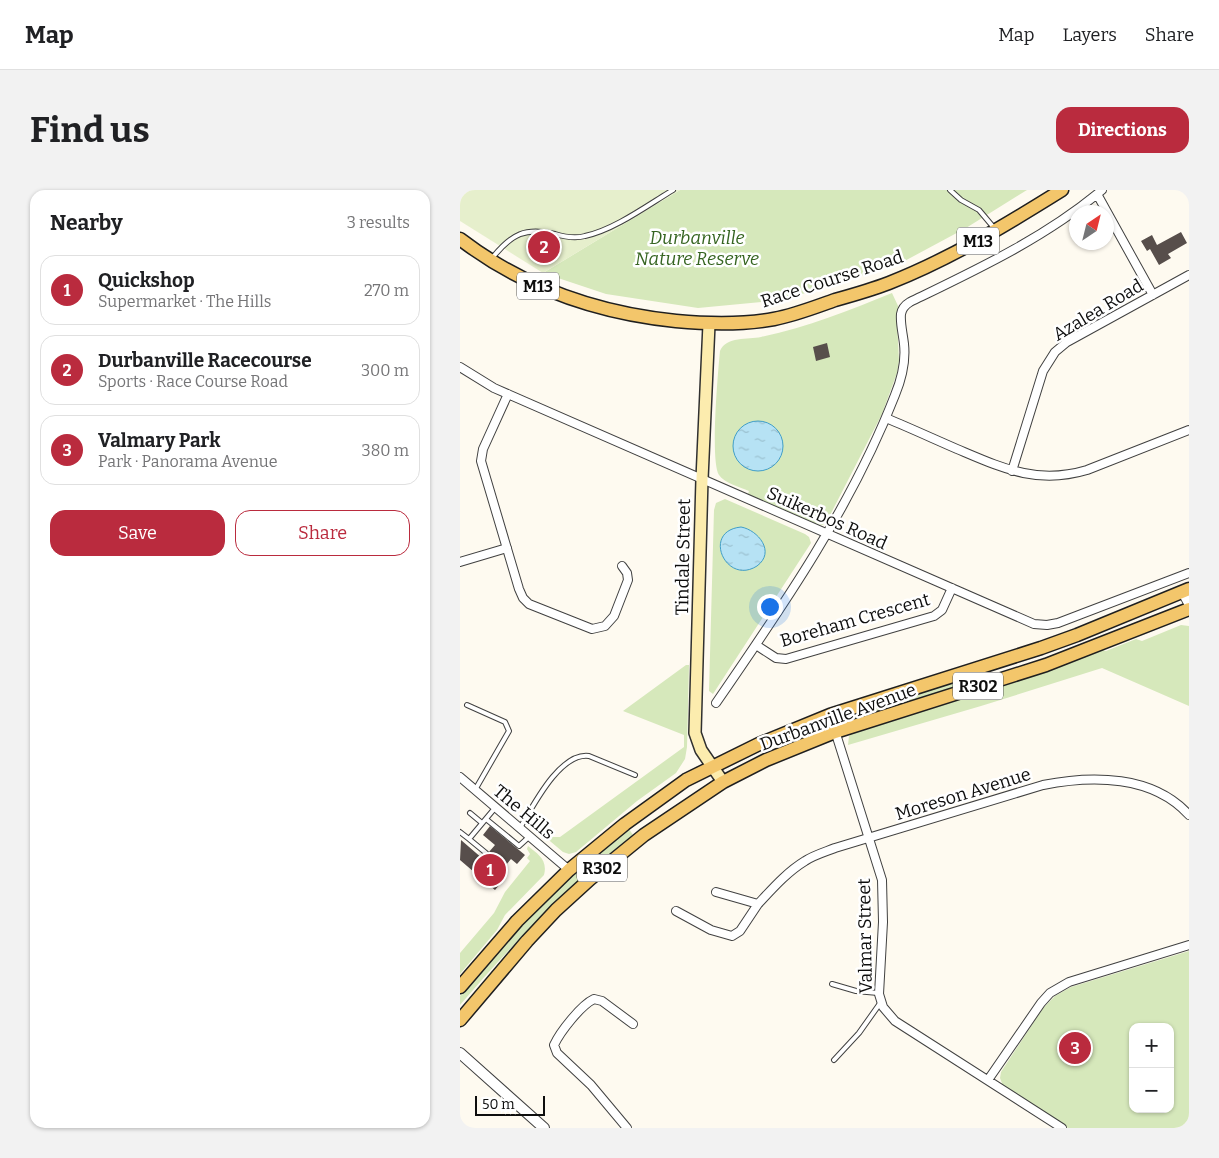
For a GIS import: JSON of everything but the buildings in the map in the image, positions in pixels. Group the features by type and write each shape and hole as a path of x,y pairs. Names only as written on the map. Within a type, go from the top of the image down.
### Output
{"main road":[{"name":"Race Course Road","path":"460,240 490,261 544,289 610,311 642,318 709,324 773,319 889,283 955,253 996,231 1062,190"},
{"name":"Tindale Street","path":"709,324 702,480 695,733 699,745 723,782"},
{"name":"Durbanville Avenue","path":"460,987 516,921 569,870 686,780 759,744 830,715 1041,648 1187,595"},
{"name":"Durbanville Avenue","path":"460,1020 527,941 590,878 644,835 723,782 766,760 835,732 1046,664 1189,609"}],"street":[{"path":"716,703 756,645 827,534 886,418 900,383 904,367 905,350 901,317 904,306 982,268 1062,219 1099,192 1153,295"},
{"name":"Azalea Road","path":"1012,471 1041,378 1050,358 1067,342 1189,275"},
{"name":"Suikerbos Road","path":"460,367 477,379 508,394 1028,622 1046,625 1058,624 1189,573"},
{"path":"508,394 482,449 481,457 520,594 532,606 592,629 605,626 614,616 628,580 627,573 622,566"},
{"path":"886,418 999,467 1037,476 1071,475 1188,432"},
{"path":"460,562 506,548"},
{"name":"Boreham Crescent","path":"756,645 776,658 786,659 925,619 940,613 952,588"},
{"name":"Valmar Street","path":"830,715 882,880 883,922 879,994 886,1012 895,1021 1062,1128"},
{"name":"The Hills","path":"460,777 569,870"},
{"name":"Moreson Avenue","path":"676,911 711,930 732,936 738,934 758,904 776,884 806,860 834,848 1043,785 1075,780 1115,780 1151,789 1169,798 1189,815"},
{"path":"716,892 758,904"},
{"path":"988,1080 1041,1003 1056,989 1069,982 1189,945"},
{"path":"627,1128 591,1085 557,1053 554,1045 563,1030 594,999 602,1001 633,1024"},
{"path":"460,1053 544,1128"}],"lane":[{"path":"490,261 505,243 517,235 535,230 568,238 585,236 616,224 673,190"},
{"path":"950,190 979,210 996,231"},
{"path":"467,705 505,722 509,731 475,790"},
{"path":"520,828 545,788 572,758 589,756 635,776"},
{"path":"469,839 496,807"},
{"path":"470,813 482,823"},
{"path":"486,819 519,846 530,836"},
{"path":"460,832 486,853"},
{"path":"832,984 856,992 879,994"},
{"path":"834,1060 859,1033 881,1002"}],"green space":[{"path":"460,190 680,190 543,273 460,221"},
{"name":"Durbanville Nature Reserve","path":"680,190 1027,190 966,228 899,264 783,300 698,308 606,294 543,273"},
{"path":"892,293 899,308 897,320 899,361 897,373 882,414 826,523 822,525 814,523 748,494 749,491 728,483 721,478 716,467 715,435 719,362 720,351 723,346 732,341 761,337 812,323"},
{"path":"725,499 805,534 809,537 811,543 713,694 709,691 714,510 716,503"},
{"path":"1181,625 1189,626 1189,706 1102,668 848,745 849,736 855,731 1017,681 1136,639 1142,641"},
{"path":"686,665 689,665 687,747 685,759 676,773 637,801 576,852 569,854 563,852 532,826 533,824 549,837 560,837 684,747 684,735 623,711"},
{"path":"977,676 978,680 855,719 855,716 873,707"},
{"path":"629,829 633,835 586,874 542,916 460,1005 460,996 521,925 566,880"},
{"path":"528,846 543,861 545,865 544,875 505,915 497,930 460,974 460,953 494,913 505,892 530,861 527,858 530,854 527,849"},
{"path":"1189,951 1189,1128 1068,1128 1003,1086 1000,1078 1001,1072 1043,1008 1055,996 1071,987"}],"water":[{"path":"763,421 776,428 782,436 782,456 776,464 768,470 753,471 740,464 734,456 733,441 740,428 748,422"},
{"path":"741,527 759,537 765,548 765,554 757,566 746,570 736,569 728,564 722,556 720,546 722,538 729,531"}],"place":[{"name":"Durbanville Racecourse","path":"544,247"},
{"name":"Quickshop","path":"490,870"},
{"name":"Valmary Park","path":"1075,1048"}]}
